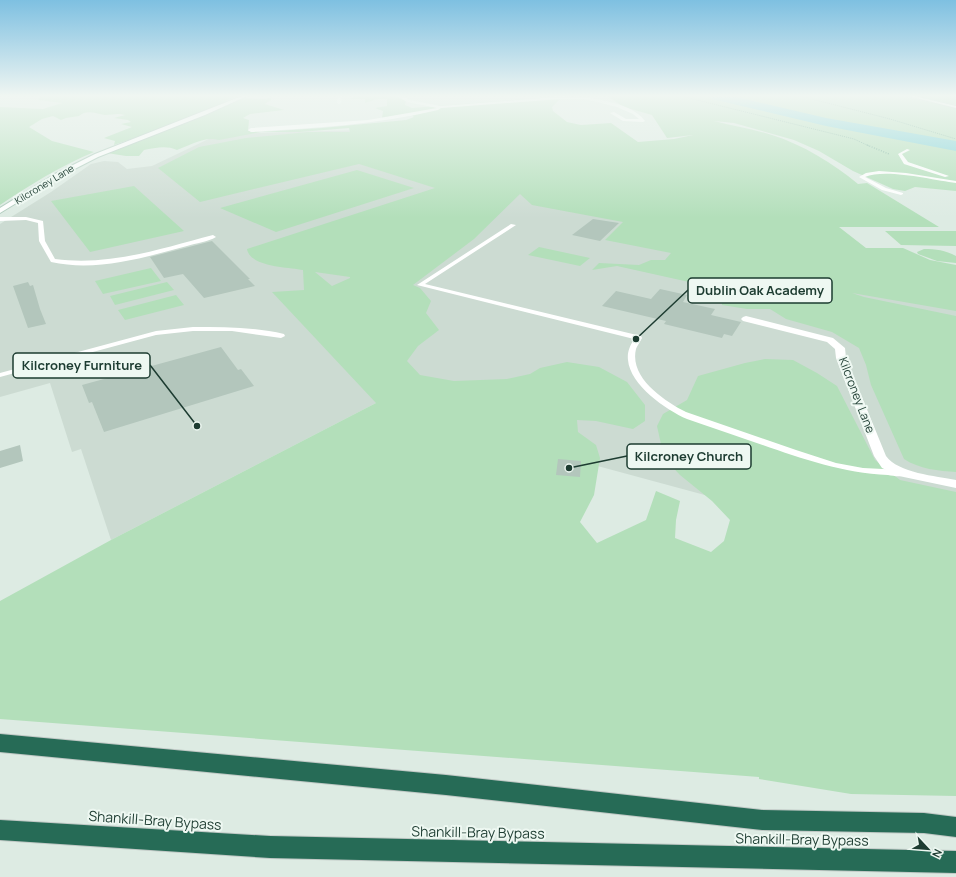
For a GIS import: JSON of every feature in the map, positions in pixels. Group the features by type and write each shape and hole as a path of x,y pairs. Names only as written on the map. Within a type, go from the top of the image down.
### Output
{"highway":[{"path":"0,743 446,785 762,820 924,823 956,827"},
{"name":"Shankill-Bray Bypass","path":"0,830 270,847 956,862"}],"street":[{"name":"Kilcroney Lane","path":"0,211 75,166 143,137"},
{"name":"Kilcroney Lane","path":"746,319 830,340 840,348 841,358 880,456 886,465 904,473 956,484"}],"lane":[{"path":"908,150 900,154 906,162 930,171 956,178"},
{"path":"901,194 861,177 867,173 881,172 956,182"},
{"path":"0,219 24,218 35,219 41,222 42,241 53,261 70,264 87,264 128,258 213,237"},
{"path":"513,226 420,285 638,338 631,353 631,365 639,378 652,393 678,412 785,450 852,469 904,473"},
{"path":"0,375 156,334 193,329 232,329 281,336"}],"path":[{"path":"849,137 906,162"}],"shaded area":[{"path":"213,137 386,137 956,309 956,563 409,415 376,403 111,540 81,449 72,452 50,383 0,397 0,224 51,192 91,164 104,161 118,162 127,169 152,166"}],"green space":[{"path":"0,137 45,137 52,141 94,152 69,163 0,205"},
{"path":"137,137 114,145 115,141 104,138"},
{"path":"149,137 235,137 219,140 203,140 177,150 165,147 144,150 139,156 126,156 107,153"},
{"path":"631,137 638,142 684,137 777,137 806,149 828,162 858,184 867,183 939,227 839,227 866,248 903,248 930,260 956,265 956,311 852,293 864,297 956,316 956,472 923,467 904,459 871,385 866,365 859,348 832,332 786,319 770,309 747,309 722,305 721,298 734,292 724,285 707,286 617,266 592,270 599,263 639,265 651,260 665,260 671,253 605,240 623,222 532,205 520,194 474,239 413,285 420,288 431,301 426,313 439,330 418,346 407,361 420,375 454,381 507,379 530,374 540,368 567,362 599,367 627,382 645,405 645,421 633,429 596,421 577,420 578,432 596,445 600,458 594,495 580,522 597,543 646,520 656,491 680,501 676,520 675,538 711,552 724,541 730,520 712,501 680,475 664,458 657,426 663,414 687,400 698,376 765,359 793,360 837,386 875,460 900,480 956,492 956,796 851,794 759,779 759,777 0,719 0,601 111,540 376,403 272,292 304,290 303,270 262,263 250,255 247,249 435,188 359,164 200,202 158,168 199,147 246,138","holes":["315,272 350,277 332,286"]},
{"path":"783,137 956,137 956,191 915,187 905,191 893,189 853,171 819,151"},
{"path":"357,170 414,188 276,232 220,208"},
{"path":"134,186 184,231 90,252 51,201"},
{"path":"885,231 956,231 956,246 901,245"},
{"path":"539,247 590,258 580,266 528,255"},
{"path":"924,249 948,252 956,256 956,263 937,261 918,254 917,252"},
{"path":"151,268 161,281 103,294 95,281"},
{"path":"167,282 174,290 115,305 110,296"},
{"path":"176,295 184,305 125,320 118,310"}],"building":[{"path":"593,219 619,223 600,241 572,235"},
{"path":"212,241 250,279 248,279 255,286 204,298 183,274 164,278 150,257"},
{"path":"28,282 30,286 33,285 46,324 28,328 13,286"},
{"path":"660,289 687,295 683,302 715,309 711,315 741,322 732,336 724,334 722,338 664,324 666,321 602,306 616,291 651,299"},
{"path":"221,347 238,370 241,369 254,386 104,432 92,402 89,403 82,385"},
{"path":"20,445 23,461 0,468 0,451"},
{"path":"558,459 581,461 580,477 556,475"}],"waterway":[{"path":"907,137 956,146"}],"place":[{"name":"Dublin Oak Academy","path":"636,339"},
{"name":"Kilcroney Furniture","path":"197,426"},
{"name":"Kilcroney Church","path":"569,468"}]}
